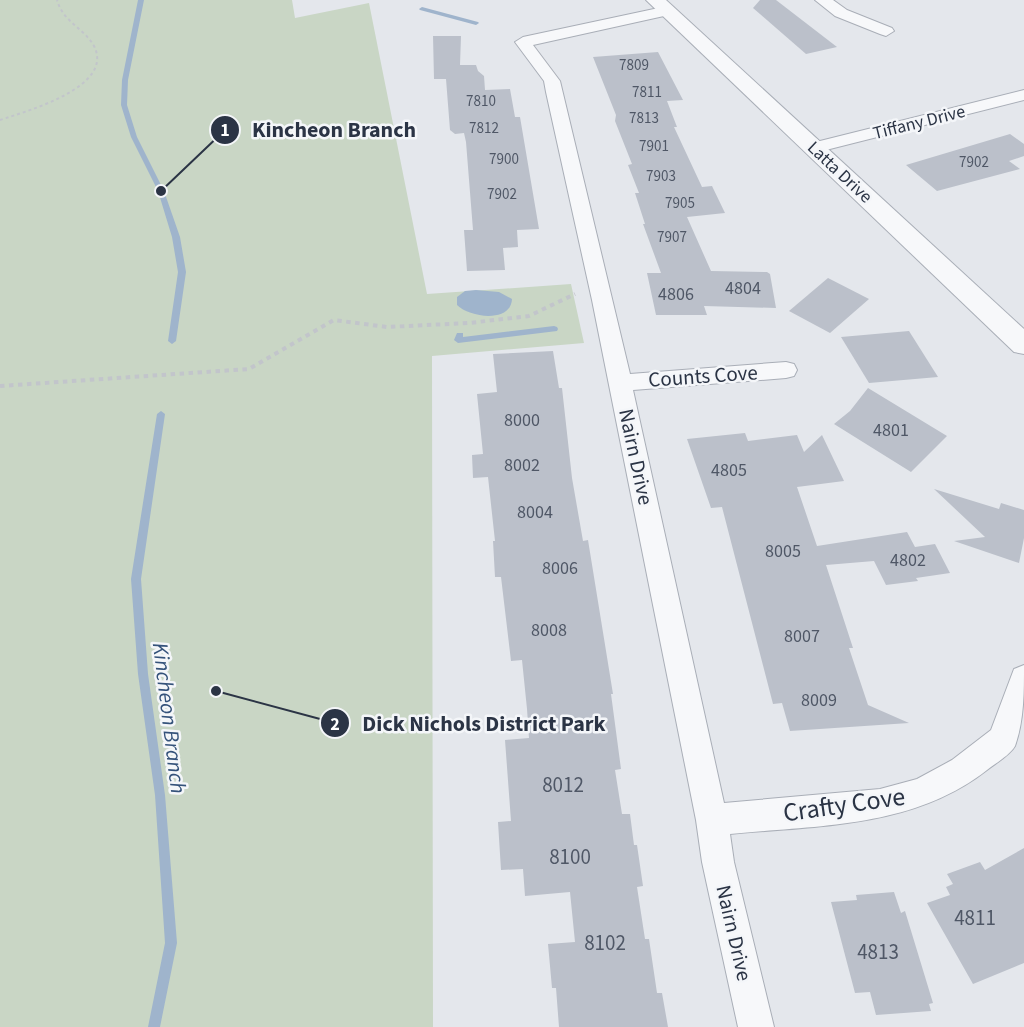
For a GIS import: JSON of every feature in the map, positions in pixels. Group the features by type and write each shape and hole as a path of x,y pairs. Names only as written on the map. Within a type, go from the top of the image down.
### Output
{"street":[{"path":"823,0 841,14 886,31"},
{"name":"Latta Drive","path":"662,6 1024,345"},
{"name":"Nairn Drive","path":"662,6 523,42 552,81 555,92 621,382 712,820 718,862 756,1027"},
{"name":"Tiffany Drive","path":"814,148 1024,95"},
{"name":"Counts Cove","path":"621,382 786,370"},
{"name":"Crafty Cove","path":"712,820 880,804 923,792 963,770 1003,739 1024,678"}],"path":[{"path":"0,120 69,94 94,74 98,57 93,46 59,10 57,0"},
{"path":"0,386 249,369 334,320 387,327 469,323 529,316 576,294"}],"green space":[{"path":"0,0 292,0 295,18 369,3 427,294 571,284 584,343 432,356 433,1027 0,1027"}],"water":[{"path":"465,291 499,292 512,299 510,307 498,315 489,316 471,313 457,305 457,297"}],"building":[{"path":"760,0 776,0 837,47 806,54 753,8"},
{"path":"433,36 461,36 460,65 476,65 478,71 484,76 485,90 510,89 515,117 520,117 539,229 517,230 518,247 503,248 505,270 467,271 464,230 473,230 466,142 464,133 455,134 450,130 446,79 434,79"},
{"path":"658,52 683,100 667,101 677,127 674,127 702,187 712,186 725,213 687,217 711,271 767,272 770,274 776,308 704,306 707,315 656,315 647,273 661,273 643,224 645,224 635,193 639,193 628,165 632,164 593,57"},
{"path":"1010,134 1024,144 1024,156 1009,161 1020,169 937,191 906,165"},
{"path":"828,278 869,299 830,333 789,311"},
{"path":"909,331 938,377 869,383 841,337"},
{"path":"553,351 559,388 562,388 572,478 583,541 588,540 613,694 611,694 621,769 615,770 622,814 630,814 634,845 637,845 643,886 637,887 645,939 649,939 657,993 662,993 668,1027 559,1027 556,988 552,988 548,944 575,942 570,892 525,896 523,869 501,870 498,822 511,821 505,740 529,738 522,660 511,661 501,577 495,577 493,541 495,541 488,477 473,478 472,455 483,454 477,394 497,392 493,354"},
{"path":"868,388 947,436 911,472 834,424 850,411"},
{"path":"745,433 748,441 797,435 804,452 822,435 844,481 797,487 817,546 907,532 915,547 935,544 950,573 916,578 918,581 886,585 874,561 826,565 853,648 849,648 868,705 909,723 790,731 782,703 773,704 722,507 711,508 687,439"},
{"path":"934,489 999,509 1001,503 1024,510 1024,538 1019,563 954,541 985,537"},
{"path":"1024,848 1024,963 973,984 927,903 950,895 946,887 953,884 947,874 980,862 985,870"},
{"path":"894,892 901,913 905,911 933,1003 929,1004 931,1011 876,1015 870,992 855,993 831,902 857,900 856,895"}],"waterway":[{"name":"Kincheon Branch","path":"141,0 125,80 124,105 134,137 161,191 176,237 182,272 172,341"},
{"path":"422,9 476,23"},
{"path":"460,335 458,340 554,329"},
{"name":"Kincheon Branch","path":"154,1027 171,943 160,795 143,674 136,579 161,414"}],"place":[{"name":"Kincheon Branch","path":"161,191"},
{"name":"Dick Nichols District Park","path":"216,691"}]}
